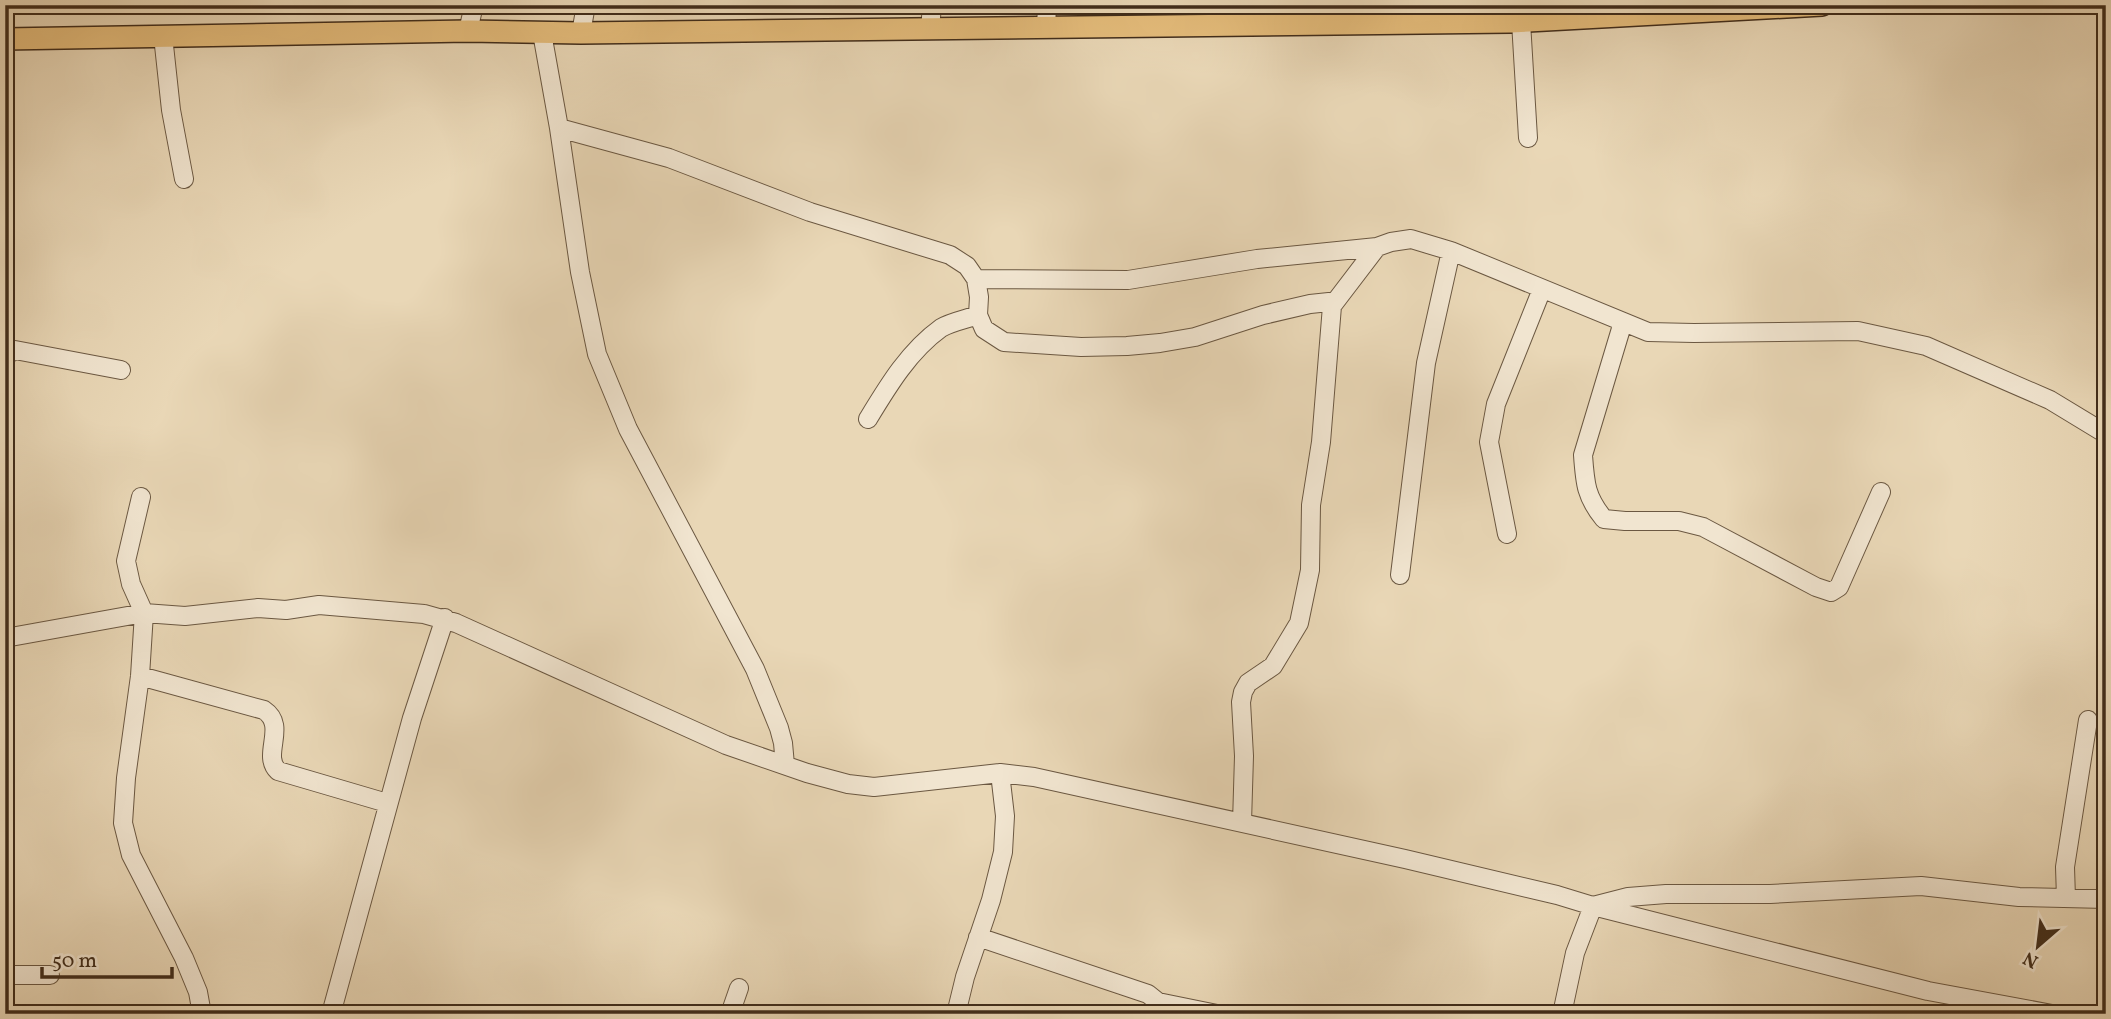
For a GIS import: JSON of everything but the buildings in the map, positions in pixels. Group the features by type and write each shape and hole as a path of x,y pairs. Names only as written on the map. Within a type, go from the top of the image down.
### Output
{"main road":[{"path":"5,38 468,31 581,33 1046,28 1822,5"}],"street":[{"path":"468,31 474,5"},
{"path":"581,33 586,5"},
{"path":"930,30 932,5"},
{"path":"1046,28 1047,5"},
{"path":"1515,16 1528,138"},
{"path":"542,33 580,272 597,354 628,429 755,669 779,728 785,765"},
{"path":"163,36 184,179"},
{"path":"559,128 669,158 810,212 950,255 967,266 976,279 978,315 984,329 1004,342 1127,346 1195,337 1263,315 1322,301 1329,302 1332,306"},
{"path":"976,279 1128,280 1257,259 1377,247 1411,239 1451,251 1648,332 1858,331 1926,346 2050,400 2106,434"},
{"path":"1242,823 1243,692 1248,683 1273,666 1299,622 1310,570 1311,505 1321,442 1332,306 1377,247"},
{"path":"1400,575 1426,363 1451,251"},
{"path":"1507,534 1489,442 1496,404 1542,289"},
{"path":"868,419 893,377 917,350 943,327 978,315"},
{"path":"1623,321 1583,455 1591,503 1604,519 1679,521 1703,527 1816,587 1831,592 1839,587 1881,492"},
{"path":"5,356 15,350 121,370"},
{"path":"141,497 126,561 131,584 145,613 123,823 131,855 184,958 198,992 202,1014"},
{"path":"5,638 145,613 185,615 258,608 286,610 319,605 425,614 444,618 726,745 848,784 874,787 1000,773 1034,777 1557,895 1928,991 2052,1014"},
{"path":"331,1014 387,803 444,618"},
{"path":"140,676 264,710 272,715 275,723 273,759 274,767 278,771 387,803"},
{"path":"2067,898 2065,866 2088,720"},
{"path":"956,1014 1003,852 1005,816 1000,773"},
{"path":"1593,906 1628,897 1666,894 1770,894 1921,886 2019,897 2106,899"},
{"path":"1562,1014 1575,953 1593,906"},
{"path":"978,937 1147,994 1156,1008 1217,1014"},
{"path":"5,975 50,975"},
{"path":"730,1014 739,988"}]}
